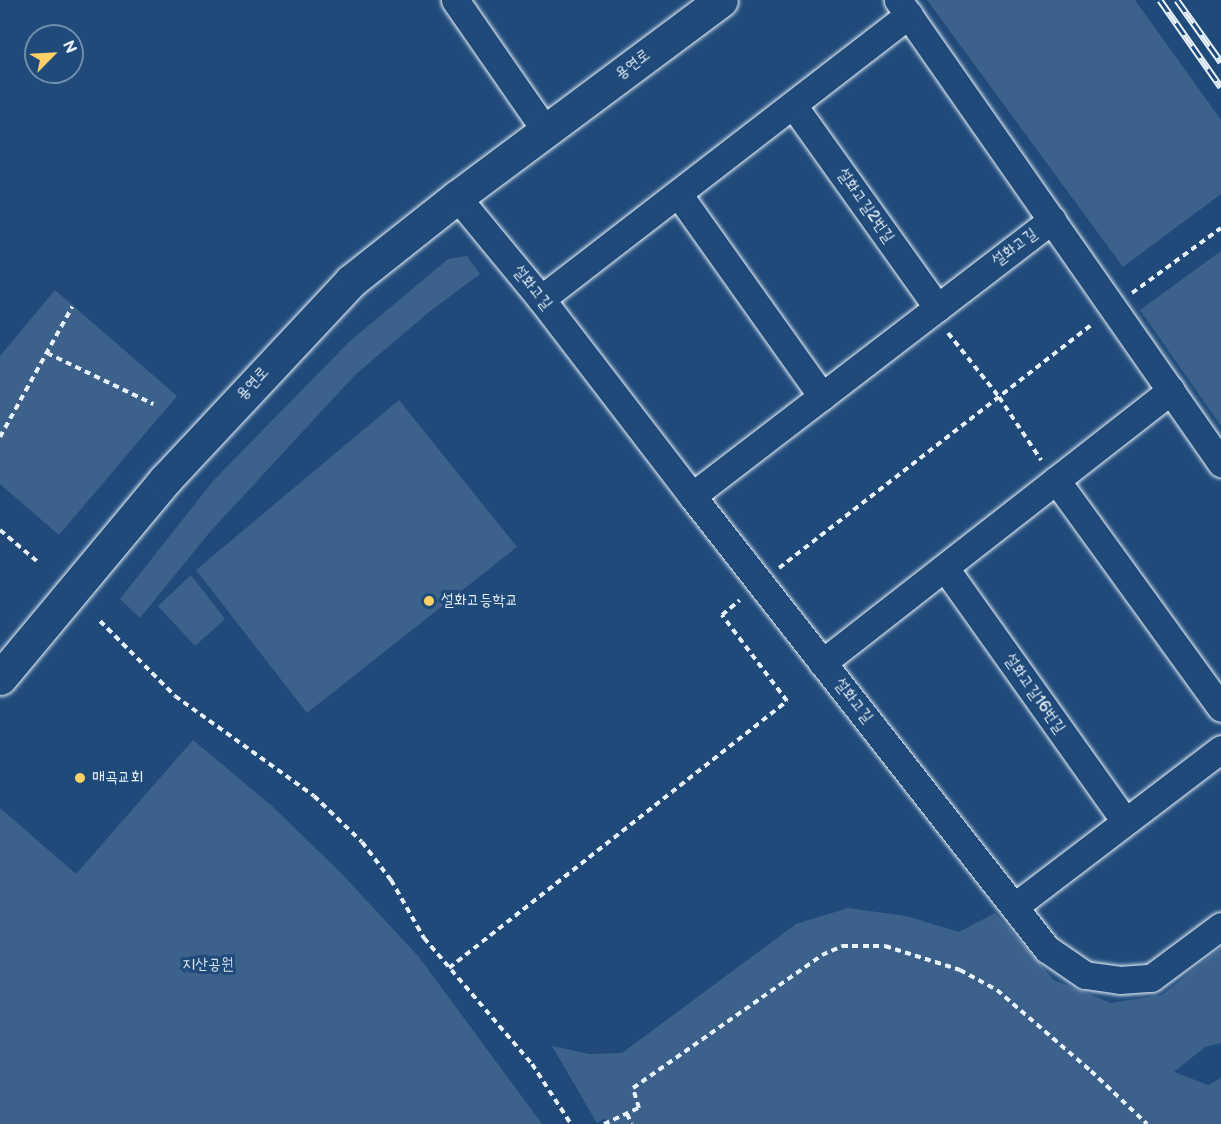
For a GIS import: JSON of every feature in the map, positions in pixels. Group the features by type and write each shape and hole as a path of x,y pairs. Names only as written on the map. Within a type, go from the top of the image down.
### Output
{"street":[{"path":"455,0 545,130"},
{"name":"용연로","path":"0,678 165,480 351,281 545,130 721,0"},
{"path":"542,299 793,105 903,7"},
{"name":"설화고길","path":"903,7 1221,463"},
{"name":"설화고길2번길","path":"793,105 938,308"},
{"path":"679,195 822,396"},
{"name":"설화고길","path":"457,197 542,299 692,496 1016,906 1047,949 1085,975 1120,980 1151,978 1221,926"},
{"name":"설화고길","path":"692,496 1052,220"},
{"path":"822,663 945,568 1049,472 1171,390"},
{"path":"1049,472 1221,708"},
{"name":"설화고길16번길","path":"945,568 1124,820"},
{"path":"1016,906 1124,820 1221,749"}],"path":[{"path":"1126,297 1221,228"},
{"path":"0,437 72,307"},
{"path":"772,574 1093,323"},
{"path":"948,332 999,397 1049,472"},
{"path":"47,353 153,404"},
{"path":"0,530 39,563"},
{"path":"449,968 787,701 722,615 741,600"},
{"path":"100,621 175,696 314,796 362,842 391,880 424,938 532,1064 572,1124"},
{"path":"604,1124 639,1108 633,1088 822,955 842,946 885,946 960,970 997,990 1091,1071 1147,1124"},
{"path":"627,1114 632,1124"}],"green space":[{"path":"927,0 1135,0 1221,120 1221,194 1123,267"},
{"path":"1221,251 1221,426 1140,310"},
{"path":"467,256 480,274 429,312 355,375 209,533 140,618 120,599 213,481 349,342 448,259"},
{"path":"55,290 177,396 59,535 0,484 0,356"},
{"path":"399,400 517,547 307,713 196,570"},
{"path":"191,575 225,619 195,646 158,606"},
{"name":"지산공원","path":"193,740 272,806 341,873 419,957 542,1124 0,1124 0,808 76,874"},
{"path":"848,908 906,916 959,932 995,913 1054,980 1111,1003 1162,995 1221,948 1221,1043 1205,1047 1174,1072 1208,1085 1221,1078 1221,1124 608,1124 605,1118 597,1123 552,1046 589,1054 622,1053 796,924"}],"railway":[{"path":"1160,0 1221,87"},
{"path":"1177,0 1221,62"}],"place":[{"name":"설화고등학교","path":"429,601"},
{"name":"매곡교회","path":"80,778"}]}
